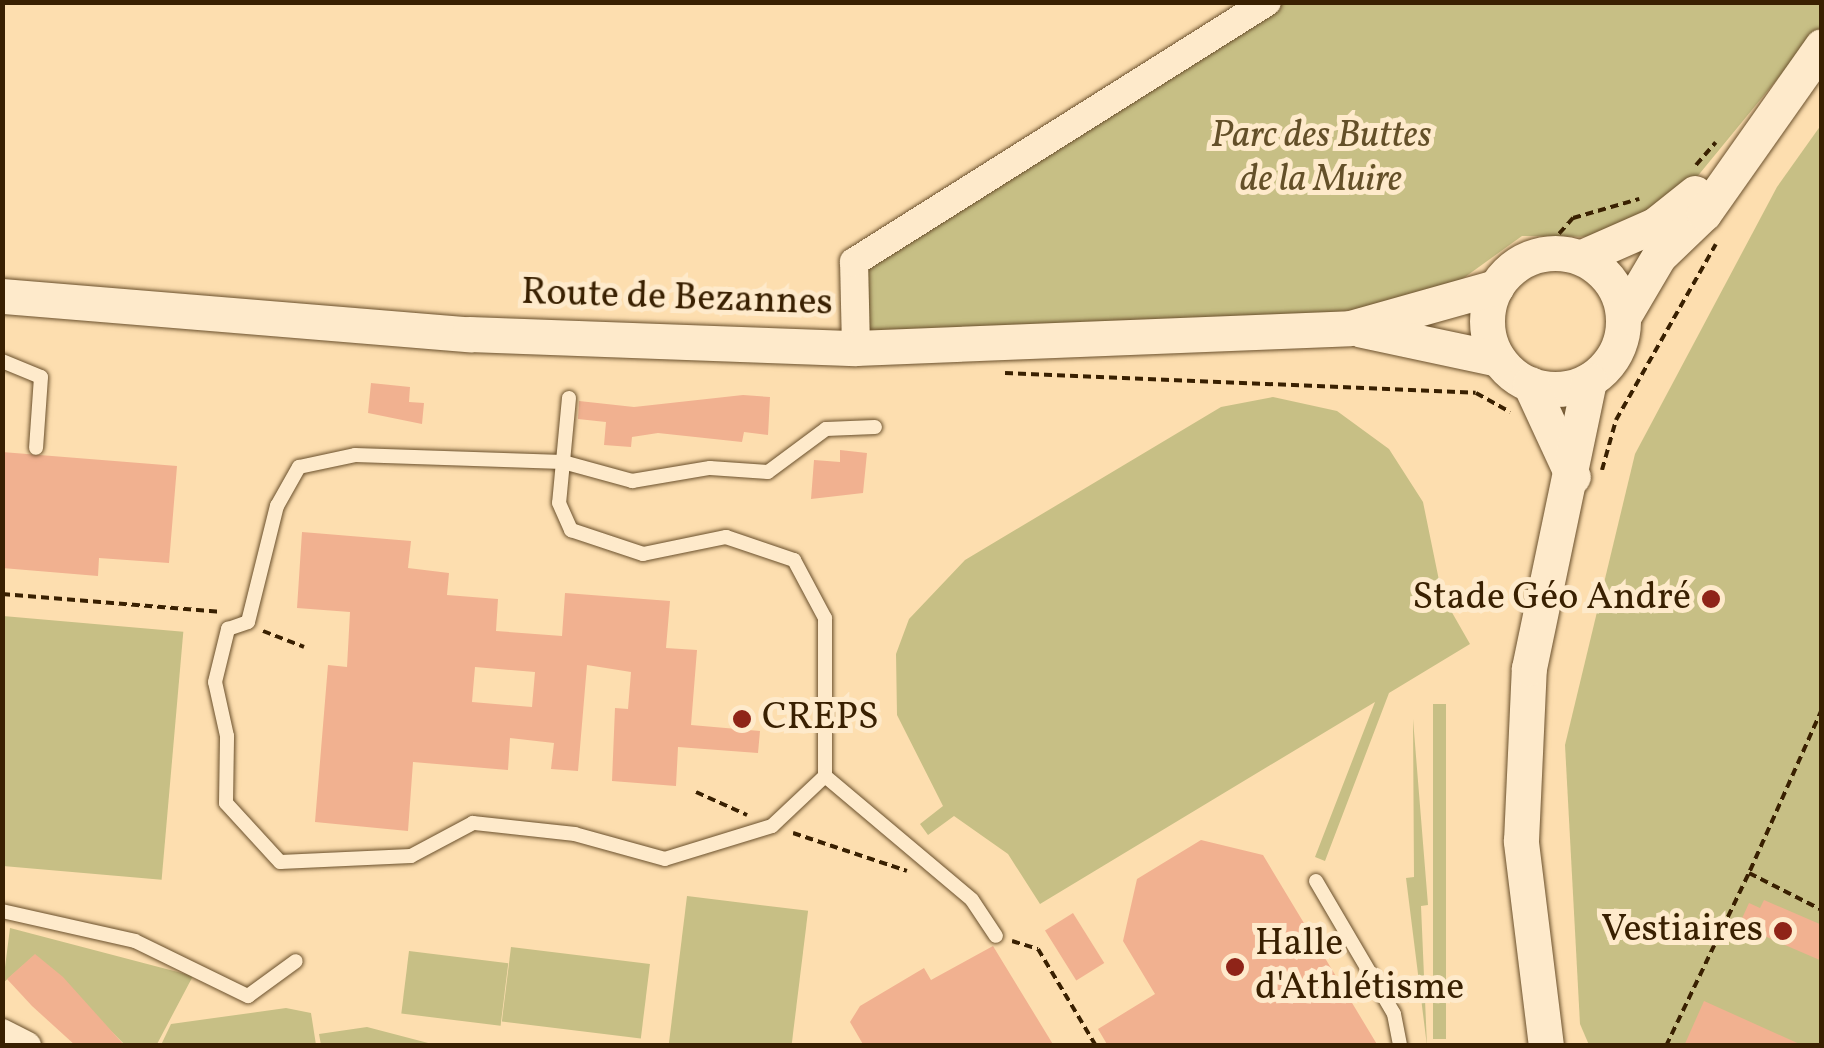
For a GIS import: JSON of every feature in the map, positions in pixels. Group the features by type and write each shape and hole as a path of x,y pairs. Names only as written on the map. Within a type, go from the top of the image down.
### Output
{"street":[{"path":"856,348 854,262 1267,2"},
{"path":"1586,480 1488,331 1496,288 1542,254 1582,258 1656,225 1822,46"},
{"path":"1540,1042 1521,841 1529,668 1586,480 1589,380 1615,354 1624,318 1659,256 1704,213 1732,145"},
{"path":"1582,258 1611,282 1624,318"},
{"name":"Route de Bezannes","path":"2,296 469,334 856,348 1350,328 1496,288"},
{"name":"Route de Bezannes","path":"1350,328 1515,373"},
{"path":"1515,373 1589,380"},
{"path":"2,1033 27,1046"}],"lane":[{"path":"2,361 41,378 36,448"},
{"path":"569,398 563,462 558,503 571,530 602,547 643,554 726,537 794,560 825,618 825,776 772,826 666,860 575,834 474,823 411,856 280,862 226,803 227,736 214,682 228,629 248,622 277,506 299,467 355,454 563,462 632,481 710,468 768,472 826,430 875,427"},
{"path":"825,776 928,868 972,900 996,936"},
{"path":"1316,880 1394,1014 1400,1046"},
{"path":"2,911 136,941 248,996 296,961"}],"path":[{"path":"1692,170 1732,145"},
{"path":"1542,254 1573,218 1656,197"},
{"path":"1586,480 1662,331"},
{"path":"1515,373 1500,398 1523,422"},
{"path":"2,594 232,612 304,647"},
{"path":"1666,1046 1822,709"},
{"path":"696,792 772,826 908,872 928,868"},
{"path":"1749,873 1822,910"},
{"path":"996,936 1038,949 1096,1046"}],"green space":[{"name":"Parc des Buttes de la Muire","path":"1278,3 1821,3 1821,26 1687,189 1610,237 1522,236 1433,300 1281,319 871,334 856,300 869,257"},
{"name":"Stade Géo André","path":"1821,125 1821,1045 1589,1045 1580,1024 1565,745 1635,454 1777,187"},
{"path":"1273,397 1337,411 1389,449 1423,502 1442,595 1470,644 1389,693 1325,861 1315,857 1375,702 1040,904 1008,854 954,816 928,835 920,824 943,806 897,715 896,654 909,619 965,560 1221,407"},
{"path":"3,616 183,632 162,880 2,866"},
{"path":"1433,704 1446,704 1446,1039 1433,1039"},
{"path":"1413,719 1428,905 1421,906 1427,1046 1406,878 1414,877"},
{"path":"687,896 808,911 791,1046 669,1045"},
{"path":"10,928 193,976 156,1046 125,1045 35,955 3,983"},
{"path":"511,947 650,964 641,1039 502,1021"},
{"path":"409,951 508,963 501,1026 401,1014"},
{"path":"286,1008 311,1013 316,1045 161,1045 171,1024"},
{"path":"367,1027 439,1045 321,1045 319,1034"}],"building":[{"path":"371,383 410,387 409,402 424,403 422,424 368,413"},
{"path":"743,395 770,397 768,435 744,432 742,442 658,433 632,437 631,447 604,445 606,422 578,419 579,401 634,407"},
{"path":"840,450 867,453 863,493 811,499 814,460 840,462"},
{"path":"2,452 177,466 169,563 99,558 98,576 2,568"},
{"path":"302,532 411,541 408,568 449,573 447,595 498,599 496,631 562,636 565,593 670,601 666,648 697,650 691,725 760,731 758,753 678,747 676,786 612,781 615,708 628,709 631,672 587,665 578,771 551,769 554,743 510,738 508,770 413,762 408,831 315,822 328,665 347,667 350,612 297,608","holes":["475,667 535,672 532,707 472,702"]},
{"name":"Halle d'Athlétisme","path":"1201,840 1263,855 1378,1046 1108,1046 1098,1029 1155,994 1123,941 1137,879"},
{"name":"Vestiaires","path":"1764,900 1822,925 1822,961 1739,925 1749,903 1760,908"},
{"path":"1073,913 1104,963 1076,981 1045,930"},
{"path":"993,946 1054,1046 864,1046 850,1022 860,1006 924,968 931,980"},
{"path":"35,954 63,977 125,1046 76,1046 32,1006 7,979"},
{"path":"1704,1001 1804,1046 1684,1046"}],"place":[{"name":"Stade Géo André","path":"1711,599"},
{"name":"CREPS","path":"742,719"},
{"name":"Vestiaires","path":"1783,931"},
{"name":"Halle d'Athlétisme","path":"1235,967"}]}
